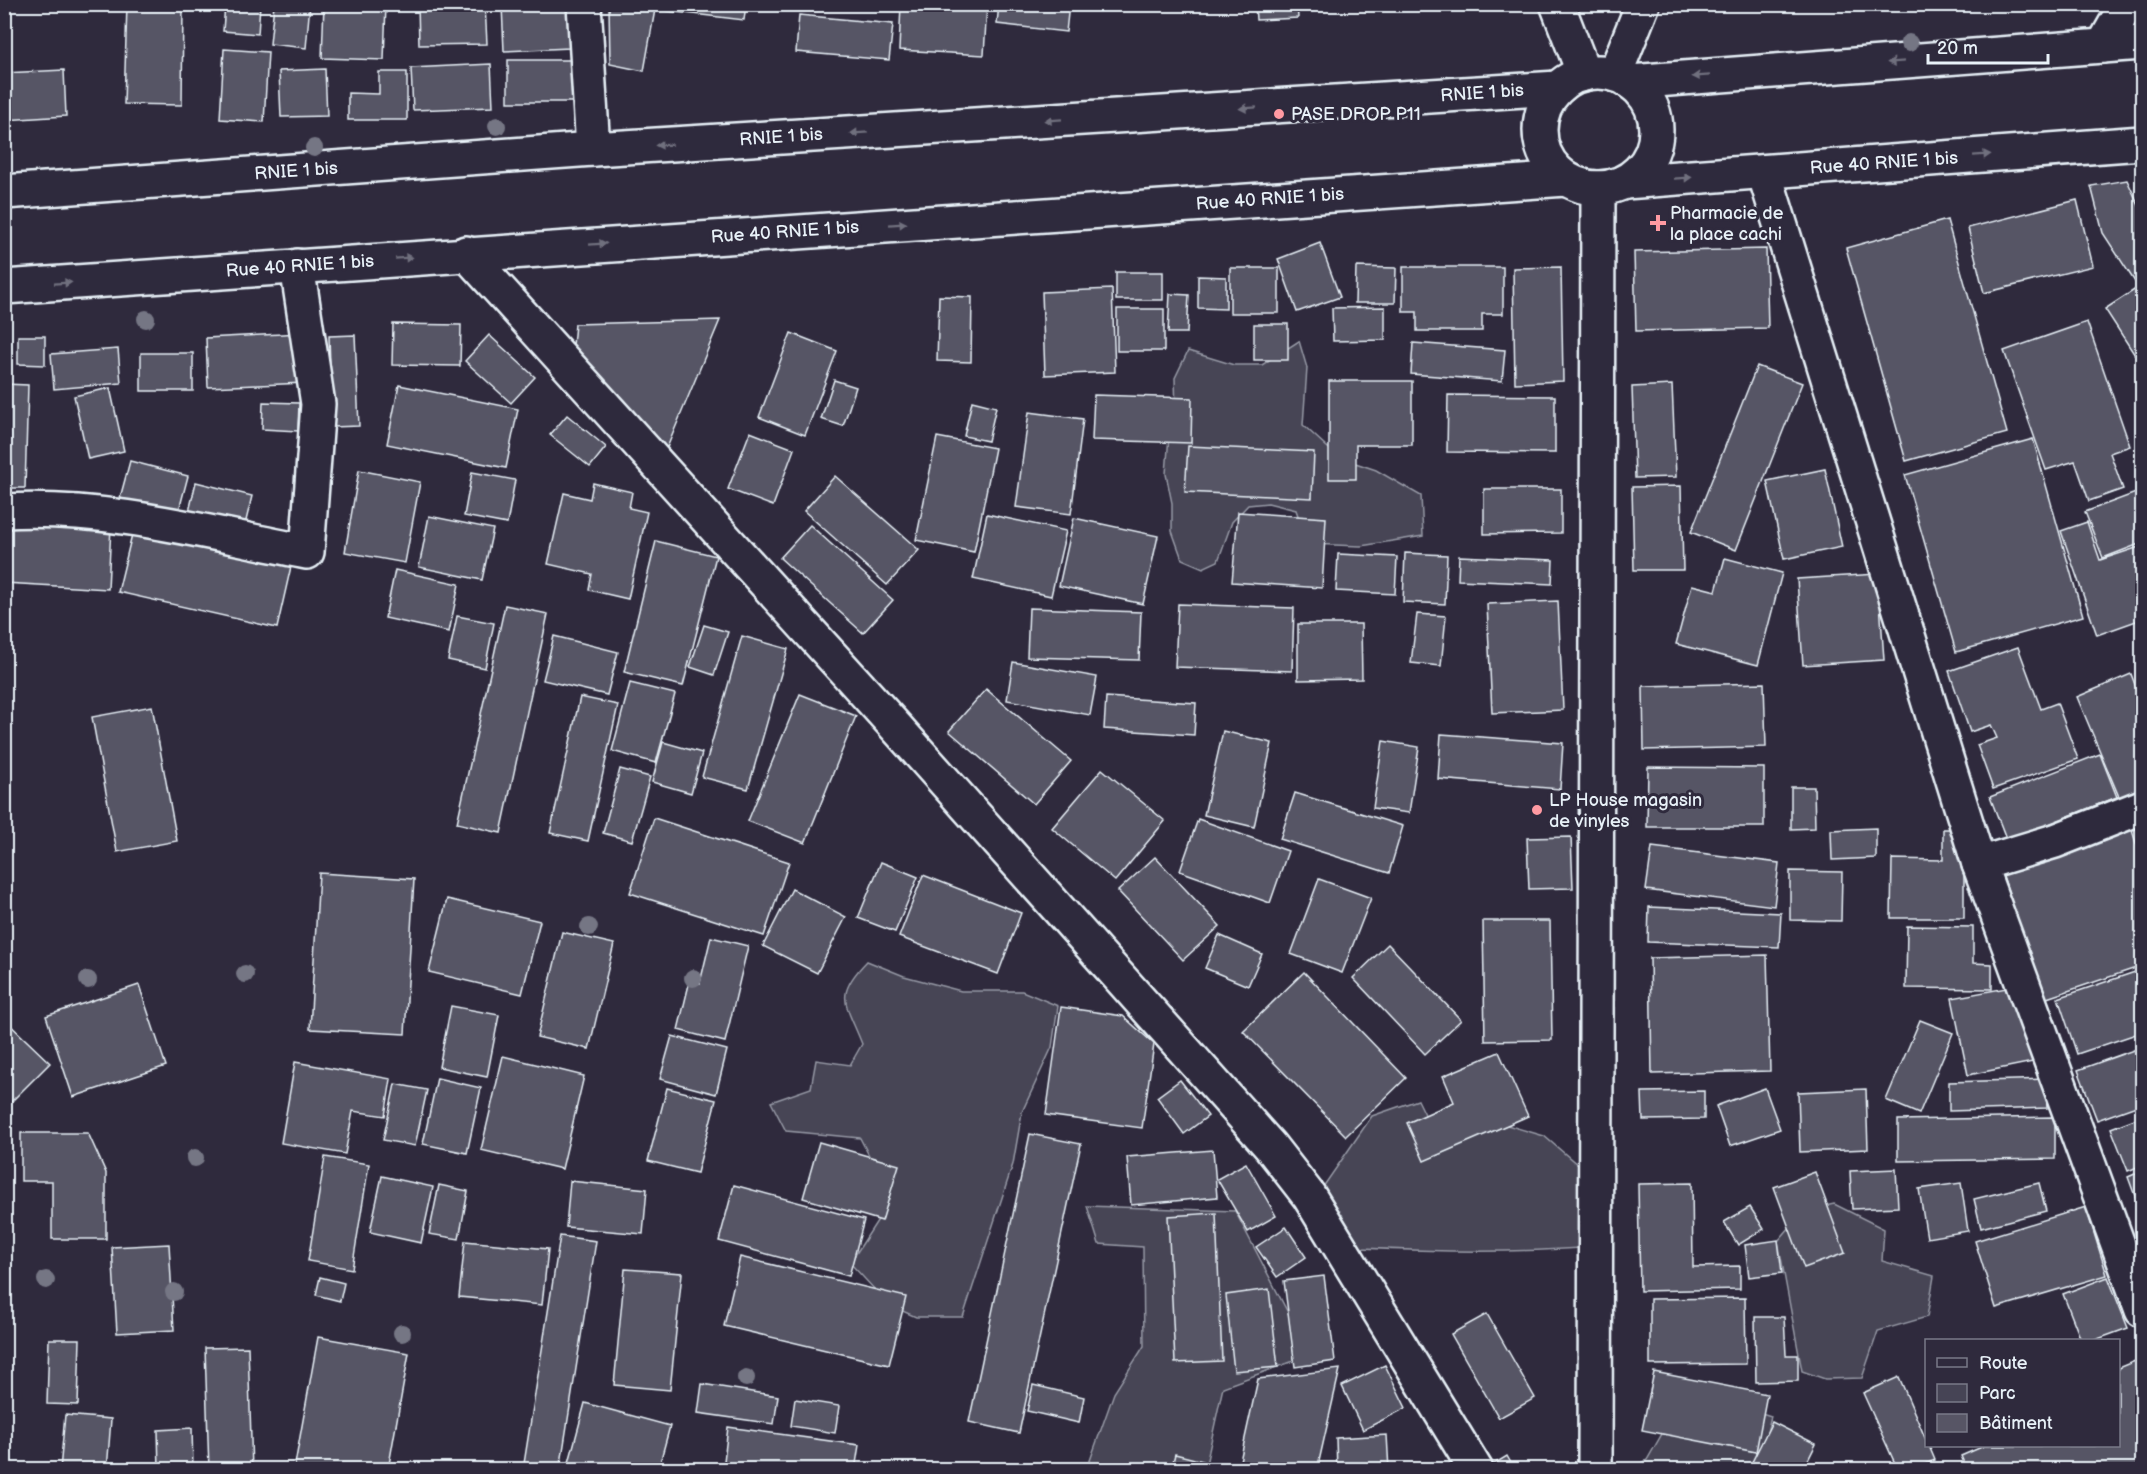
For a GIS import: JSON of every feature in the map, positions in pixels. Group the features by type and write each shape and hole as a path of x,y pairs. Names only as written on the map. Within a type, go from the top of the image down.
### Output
{"street":[{"path":"584,4 593,149"},
{"path":"1557,4 1597,80 1645,96 1654,114 1656,134 1652,154 1641,170 1611,185 1566,179 1551,164 1542,146 1540,125 1546,105 1597,80 2142,43"},
{"path":"1597,80 1643,4"},
{"path":"2103,46 2127,4"},
{"name":"RNIE 1 bis","path":"4,192 1597,80"},
{"name":"Rue 40 RNIE 1 bis","path":"1611,185 2142,143"},
{"path":"1764,172 1979,864 2142,1310"},
{"name":"Rue 40 RNIE 1 bis","path":"4,287 1566,179"},
{"path":"1595,1470 1611,185"},
{"path":"466,254 896,727 1270,1146 1309,1196 1476,1470"},
{"path":"4,512 30,510 116,516 308,552 318,404 297,266"},
{"path":"1979,864 2055,841 2142,807"}],"green space":[{"path":"1299,341 1307,368 1303,425 1338,457 1376,470 1421,496 1423,536 1361,546 1308,544 1296,510 1268,503 1248,505 1232,522 1218,561 1203,568 1182,559 1172,531 1172,503 1166,474 1169,436 1176,411 1175,378 1188,351 1234,365 1262,365"},
{"path":"867,961 904,976 961,991 1022,991 1058,1006 1052,1047 1022,1112 1013,1164 963,1317 916,1317 889,1305 850,1263 881,1215 881,1179 860,1138 786,1131 771,1102 811,1088 816,1060 850,1065 862,1044 848,1009 846,992 856,973"},
{"path":"1418,1100 1438,1141 1487,1119 1544,1136 1579,1166 1595,1247 1478,1251 1361,1248 1323,1187 1372,1116"},
{"path":"1834,1204 1884,1229 1882,1261 1934,1276 1927,1317 1878,1331 1862,1378 1825,1379 1802,1371 1778,1241 1804,1211"},
{"path":"1087,1206 1235,1211 1310,1355 1223,1387 1205,1469 1087,1469 1114,1393 1144,1346 1143,1247 1099,1244"},
{"path":"1746,1408 1771,1416 1758,1469 1631,1470 1647,1460 1666,1427"}],"building":[{"path":"127,4 183,4 182,105 124,104"},
{"path":"225,4 260,4 258,34 223,31"},
{"path":"274,4 310,4 306,48 270,44"},
{"path":"324,4 386,4 384,60 322,58"},
{"path":"418,4 485,4 487,44 419,45"},
{"path":"569,4 570,48 504,51 502,5"},
{"path":"609,4 656,4 644,71 610,64"},
{"path":"668,4 746,4 744,20 668,11"},
{"path":"901,4 987,4 984,55 899,50"},
{"path":"999,4 1069,4 1066,32 997,24"},
{"path":"1255,4 1297,4 1298,18 1256,20"},
{"path":"799,15 893,24 889,60 796,52"},
{"path":"224,49 268,52 264,122 220,119"},
{"path":"508,60 577,60 577,102 508,102"},
{"path":"491,64 493,107 413,110 411,68"},
{"path":"325,69 327,116 281,117 279,71"},
{"path":"64,70 66,116 4,120 4,73"},
{"path":"379,72 407,72 407,120 348,120 348,93 379,94"},
{"path":"2127,180 2142,212 2142,282 2137,285 2103,233 2091,186"},
{"path":"2077,200 2093,266 1984,293 1968,228"},
{"path":"1947,220 2007,433 1906,461 1846,248"},
{"path":"1320,243 1340,297 1297,312 1278,259"},
{"path":"1766,249 1768,328 1636,331 1634,252"},
{"path":"1356,267 1396,268 1395,303 1355,303"},
{"path":"1403,267 1503,267 1503,314 1482,314 1482,331 1417,331 1417,312 1403,312"},
{"path":"1561,267 1563,381 1515,383 1513,268"},
{"path":"1230,268 1279,268 1279,313 1230,313"},
{"path":"1116,272 1163,272 1163,300 1116,300"},
{"path":"1198,276 1226,277 1226,309 1198,308"},
{"path":"2142,285 2142,366 2105,309"},
{"path":"1112,289 1115,372 1045,375 1042,292"},
{"path":"1170,294 1189,295 1187,333 1168,333"},
{"path":"939,296 972,297 971,362 937,361"},
{"path":"1385,307 1385,340 1333,341 1332,308"},
{"path":"1117,309 1164,309 1164,351 1117,351"},
{"path":"720,320 664,455 572,356 575,324"},
{"path":"2087,322 2130,446 2110,453 2123,489 2089,501 2075,461 2046,470 2004,351"},
{"path":"393,324 461,325 460,366 392,365"},
{"path":"1254,324 1288,324 1288,360 1254,360"},
{"path":"302,333 305,383 208,387 206,338"},
{"path":"791,333 837,351 805,435 759,417"},
{"path":"355,335 359,426 332,427 329,336"},
{"path":"489,335 535,377 511,403 465,361"},
{"path":"18,336 45,336 45,365 18,364"},
{"path":"1413,343 1505,350 1502,381 1411,374"},
{"path":"118,349 121,383 54,389 51,354"},
{"path":"141,353 193,353 193,391 141,391"},
{"path":"1757,366 1802,383 1736,550 1691,532"},
{"path":"834,380 856,387 843,426 821,419"},
{"path":"1329,381 1412,381 1412,445 1356,445 1356,479 1329,479"},
{"path":"4,384 28,385 25,488 4,488"},
{"path":"399,385 518,409 506,468 387,444"},
{"path":"1672,385 1676,477 1635,478 1632,387"},
{"path":"110,388 124,451 88,459 74,396"},
{"path":"1094,395 1192,398 1191,443 1092,440"},
{"path":"1448,395 1555,396 1555,453 1447,452"},
{"path":"972,401 996,407 988,441 964,436"},
{"path":"263,402 299,403 298,431 262,429"},
{"path":"1029,412 1083,419 1071,514 1016,507"},
{"path":"567,415 606,447 590,467 550,435"},
{"path":"750,432 794,449 773,506 728,489"},
{"path":"937,437 995,448 974,552 916,540"},
{"path":"2033,439 2083,616 1956,652 1905,475"},
{"path":"1188,446 1314,452 1312,498 1185,492"},
{"path":"130,461 188,476 178,514 120,498"},
{"path":"1825,469 1842,547 1784,559 1767,481"},
{"path":"359,470 420,482 405,563 345,552"},
{"path":"472,472 515,480 507,524 464,516"},
{"path":"835,476 919,550 887,585 804,511"},
{"path":"196,482 252,496 244,529 188,516"},
{"path":"593,483 632,492 629,508 647,512 628,599 589,590 592,574 548,564 564,493 590,499"},
{"path":"1681,486 1683,570 1634,570 1632,487"},
{"path":"1484,489 1561,489 1561,533 1484,534"},
{"path":"2141,491 2142,543 2103,558 2085,512"},
{"path":"1238,512 1326,518 1322,588 1232,582"},
{"path":"987,514 1066,531 1051,596 973,579"},
{"path":"429,516 493,529 482,580 419,567"},
{"path":"1074,518 1158,536 1143,604 1059,586"},
{"path":"4,521 111,526 108,589 4,583"},
{"path":"2087,522 2100,560 2142,546 2142,619 2097,635 2061,531"},
{"path":"810,525 893,600 863,633 780,558"},
{"path":"134,526 292,562 277,628 118,592"},
{"path":"656,541 716,556 683,686 624,672"},
{"path":"1405,553 1447,555 1445,604 1403,602"},
{"path":"1338,554 1397,557 1395,594 1336,591"},
{"path":"1459,556 1553,560 1552,584 1458,580"},
{"path":"1725,558 1782,573 1758,665 1676,644 1692,585 1716,591"},
{"path":"395,570 459,584 449,632 385,618"},
{"path":"1878,574 1884,660 1803,665 1797,579"},
{"path":"1558,601 1563,710 1492,713 1487,604"},
{"path":"1178,604 1294,608 1292,671 1175,667"},
{"path":"505,605 548,614 501,833 457,823"},
{"path":"1029,608 1141,612 1139,660 1027,657"},
{"path":"1417,614 1446,616 1441,666 1411,663"},
{"path":"457,616 494,623 485,668 448,660"},
{"path":"1298,624 1361,624 1362,679 1298,680"},
{"path":"704,625 728,632 714,675 690,667"},
{"path":"554,636 618,652 607,695 543,680"},
{"path":"742,636 788,649 748,789 702,777"},
{"path":"2018,647 2041,709 2057,703 2078,759 1993,789 1977,745 1997,738 1991,725 1970,732 1949,671"},
{"path":"1013,662 1097,677 1090,715 1007,700"},
{"path":"2131,674 2142,703 2142,804 2125,811 2077,697"},
{"path":"630,683 675,694 656,763 612,751"},
{"path":"1764,683 1766,747 1644,750 1643,686"},
{"path":"986,689 1071,761 1034,804 949,731"},
{"path":"800,694 856,716 805,843 748,821"},
{"path":"580,697 618,705 588,841 550,833"},
{"path":"1106,697 1196,703 1194,735 1104,729"},
{"path":"152,706 177,841 117,852 92,717"},
{"path":"1223,731 1272,743 1254,827 1204,815"},
{"path":"1441,734 1563,743 1560,789 1438,779"},
{"path":"1383,741 1419,747 1409,813 1373,808"},
{"path":"663,742 702,753 691,793 652,782"},
{"path":"2100,754 2117,797 2007,841 1990,797"},
{"path":"1648,767 1764,768 1764,827 1647,827"},
{"path":"620,769 650,777 632,841 603,833"},
{"path":"1102,769 1165,821 1115,881 1052,828"},
{"path":"1791,787 1814,787 1815,828 1791,829"},
{"path":"1295,793 1403,826 1389,873 1280,839"},
{"path":"654,818 789,862 764,936 630,893"},
{"path":"1198,819 1288,851 1270,903 1180,871"},
{"path":"2131,827 2142,862 2142,966 2044,999 2001,870"},
{"path":"1876,828 1876,858 1832,860 1831,830"},
{"path":"1943,829 1964,829 1964,918 1891,918 1892,859 1943,860"},
{"path":"1571,837 1573,888 1529,889 1527,838"},
{"path":"1652,847 1779,863 1774,906 1646,890"},
{"path":"1155,857 1220,926 1183,960 1118,891"},
{"path":"881,862 918,877 895,932 858,918"},
{"path":"1790,871 1842,872 1841,921 1790,920"},
{"path":"319,873 414,879 405,1034 310,1029"},
{"path":"923,875 1021,913 998,974 899,937"},
{"path":"1319,879 1371,898 1342,973 1291,954"},
{"path":"792,889 846,917 817,973 763,946"},
{"path":"447,899 540,921 522,994 429,972"},
{"path":"1649,907 1781,913 1779,947 1648,942"},
{"path":"1483,921 1550,921 1552,1040 1485,1041"},
{"path":"1907,926 1973,927 1973,963 1992,964 1992,989 1906,988"},
{"path":"562,932 614,944 589,1049 537,1037"},
{"path":"1219,935 1262,954 1248,986 1205,968"},
{"path":"711,937 748,946 725,1042 678,1030 690,980 700,983"},
{"path":"1388,944 1461,1020 1425,1054 1353,978"},
{"path":"1767,955 1770,1071 1652,1074 1650,958"},
{"path":"2138,971 2142,985 2142,1032 2077,1054 2058,998"},
{"path":"1304,972 1406,1078 1346,1136 1243,1031"},
{"path":"139,985 166,1066 73,1097 46,1016"},
{"path":"2017,986 2033,1062 1968,1075 1952,998"},
{"path":"451,1006 499,1015 487,1077 439,1067"},
{"path":"1061,1007 1123,1016 1154,1044 1142,1128 1046,1115"},
{"path":"4,1019 50,1063 4,1109"},
{"path":"1920,1020 1953,1033 1919,1114 1886,1100"},
{"path":"672,1036 727,1050 716,1094 660,1079"},
{"path":"2142,1047 2142,1104 2097,1120 2078,1070"},
{"path":"1499,1052 1528,1116 1424,1161 1407,1123 1454,1102 1443,1076"},
{"path":"503,1056 584,1076 562,1169 481,1150"},
{"path":"295,1062 391,1079 385,1116 353,1111 345,1154 281,1143"},
{"path":"437,1078 481,1088 467,1153 423,1144"},
{"path":"2046,1079 2047,1108 1949,1111 1949,1082"},
{"path":"1180,1080 1208,1116 1184,1134 1157,1097"},
{"path":"395,1084 427,1090 415,1146 383,1140"},
{"path":"667,1088 716,1100 697,1173 648,1161"},
{"path":"1765,1088 1780,1129 1730,1146 1716,1106"},
{"path":"1866,1089 1868,1149 1800,1152 1798,1092"},
{"path":"1704,1091 1704,1119 1643,1120 1642,1092"},
{"path":"2142,1116 2142,1165 2128,1171 2111,1128"},
{"path":"2055,1117 2055,1159 1898,1161 1898,1120"},
{"path":"21,1133 88,1133 106,1173 106,1239 52,1239 52,1181 21,1181"},
{"path":"1030,1134 1081,1144 1019,1433 969,1422"},
{"path":"819,1142 899,1165 882,1221 803,1198"},
{"path":"1213,1150 1217,1197 1131,1205 1127,1157"},
{"path":"325,1157 369,1164 352,1269 308,1261"},
{"path":"1246,1163 1276,1216 1248,1232 1217,1179"},
{"path":"1896,1169 1898,1207 1852,1209 1850,1171"},
{"path":"2142,1171 2142,1215 2128,1177"},
{"path":"1815,1172 1845,1253 1804,1268 1774,1187"},
{"path":"382,1176 433,1187 421,1243 370,1232"},
{"path":"570,1181 647,1189 643,1234 566,1227"},
{"path":"1692,1183 1693,1267 1740,1266 1740,1289 1640,1291 1638,1184"},
{"path":"1961,1183 1968,1231 1927,1238 1919,1189"},
{"path":"2039,1183 2046,1211 1981,1228 1974,1199"},
{"path":"439,1185 468,1191 459,1239 429,1234"},
{"path":"734,1185 864,1220 849,1276 719,1241"},
{"path":"1750,1207 1764,1229 1738,1245 1724,1222"},
{"path":"2086,1207 2107,1275 1996,1308 1975,1241"},
{"path":"1216,1213 1222,1361 1175,1363 1168,1216"},
{"path":"1286,1227 1306,1257 1277,1277 1256,1247"},
{"path":"560,1236 596,1241 560,1470 523,1470"},
{"path":"1778,1240 1782,1273 1749,1277 1745,1245"},
{"path":"465,1241 548,1249 542,1305 459,1297"},
{"path":"169,1244 174,1330 117,1333 112,1247"},
{"path":"740,1257 906,1297 889,1365 724,1326"},
{"path":"625,1269 682,1273 670,1390 614,1385"},
{"path":"1324,1276 1335,1361 1295,1367 1284,1281"},
{"path":"320,1277 344,1283 340,1301 316,1295"},
{"path":"2108,1277 2128,1328 2098,1339 2081,1339 2063,1294"},
{"path":"1269,1289 1278,1367 1234,1371 1226,1295"},
{"path":"1745,1298 1746,1364 1650,1365 1650,1299"},
{"path":"1487,1314 1535,1398 1499,1418 1451,1334"},
{"path":"1755,1317 1784,1317 1786,1355 1798,1355 1798,1381 1756,1382"},
{"path":"318,1337 409,1353 388,1470 294,1470"},
{"path":"49,1339 80,1339 78,1405 47,1404"},
{"path":"248,1347 252,1470 209,1470 205,1348"},
{"path":"2135,1361 2142,1379 2142,1470 1967,1470 1961,1456 1982,1447 2120,1447 2120,1367"},
{"path":"1385,1365 1406,1408 1363,1430 1342,1386"},
{"path":"1340,1369 1317,1470 1238,1470 1258,1379"},
{"path":"1654,1372 1767,1394 1756,1452 1642,1430"},
{"path":"1899,1377 1925,1438 1925,1447 1929,1447 1935,1460 1913,1470 1898,1470 1863,1393"},
{"path":"702,1384 778,1396 774,1424 698,1413"},
{"path":"1033,1385 1084,1397 1079,1423 1027,1411"},
{"path":"795,1399 839,1406 835,1433 791,1426"},
{"path":"585,1403 670,1426 658,1470 567,1470"},
{"path":"65,1415 111,1419 107,1470 60,1470"},
{"path":"1772,1422 1816,1444 1803,1470 1748,1470"},
{"path":"728,1427 859,1445 855,1470 723,1470"},
{"path":"192,1428 193,1470 159,1470 158,1430"},
{"path":"1387,1435 1389,1470 1337,1470 1336,1438"},
{"path":"1175,1454 1203,1461 1201,1470 1171,1470"},
{"path":"1507,1456 1515,1470 1491,1470 1489,1467"}],"place":[{"name":"PASE DROP P11","path":"1279,114"},
{"name":"Pharmacie de la place cachi","path":"1658,223"},
{"name":"LP House magasin de vinyles","path":"1537,810"}]}
